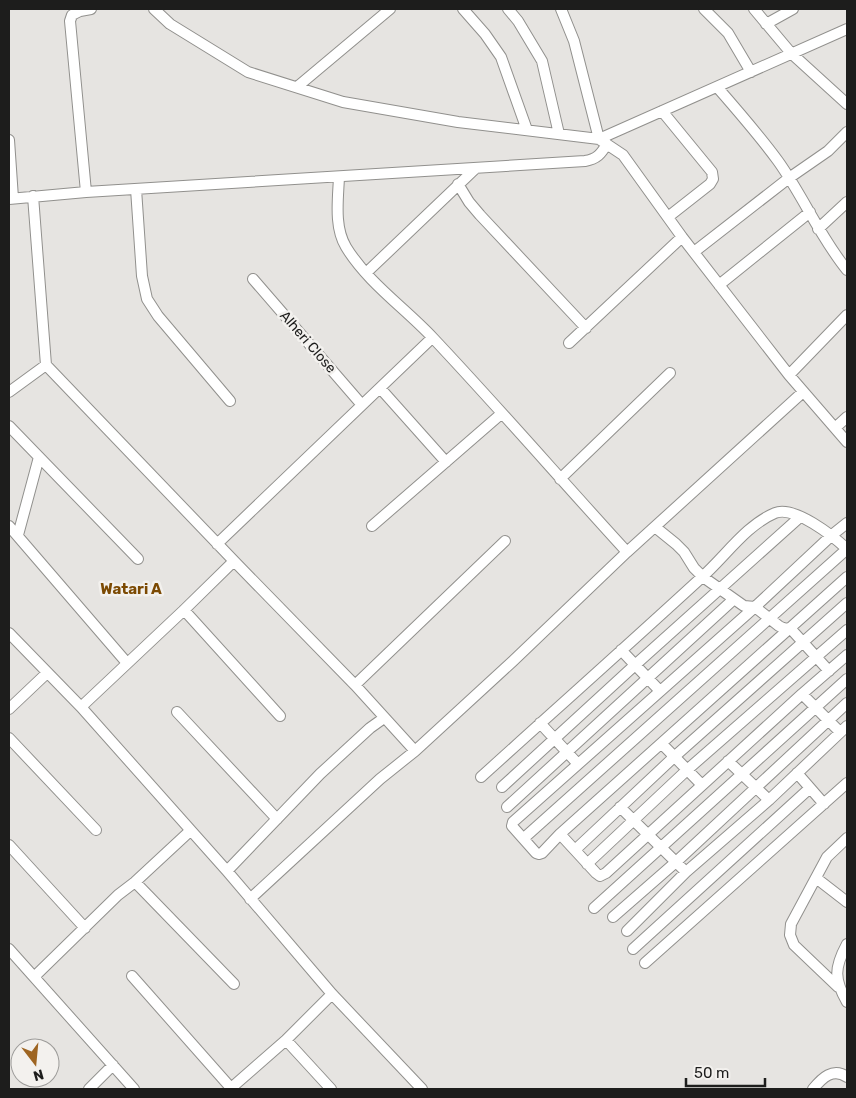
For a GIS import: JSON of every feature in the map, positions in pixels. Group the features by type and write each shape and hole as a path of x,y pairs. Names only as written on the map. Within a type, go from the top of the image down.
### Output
{"street":[{"path":"86,192 70,21 72,15 91,9"},
{"path":"154,9 170,24 248,72 343,102 458,122 603,141 623,155 682,237 803,392 847,442"},
{"path":"298,87 390,9"},
{"path":"463,9 485,34 501,57 527,130"},
{"path":"508,9 518,21 542,61 560,134"},
{"path":"9,140 11,198 585,162 600,155 603,141 574,41 561,9"},
{"path":"704,9 728,33 751,72"},
{"path":"754,9 791,54 847,104"},
{"path":"766,24 793,9"},
{"path":"603,141 662,111 847,29"},
{"path":"717,87 761,139 789,178 818,229 846,265"},
{"path":"662,111 712,172 710,184 668,217"},
{"path":"694,252 789,178 828,151 847,132"},
{"path":"366,273 476,169"},
{"path":"340,177 338,209 340,233 346,247 366,273 432,338 627,552"},
{"path":"458,184 480,215 586,328"},
{"path":"136,189 142,276 147,299 158,316 230,400"},
{"path":"33,196 46,365 355,685 415,751"},
{"path":"818,229 847,202"},
{"path":"720,284 810,212"},
{"path":"569,343 682,237"},
{"name":"Alheri Close","path":"253,278 362,405"},
{"path":"790,375 847,316"},
{"path":"217,544 432,338"},
{"path":"9,392 46,365"},
{"path":"560,479 670,373"},
{"path":"380,388 446,462"},
{"path":"250,898 380,779 415,751 627,552 803,392"},
{"path":"372,526 501,414"},
{"path":"835,428 847,417"},
{"path":"9,426 138,559"},
{"path":"18,535 40,458"},
{"path":"480,777 703,577 749,530 775,512 785,512 800,517 832,535 847,549 524,838"},
{"path":"502,787 800,517"},
{"path":"847,524 832,535 755,608 513,822 512,826 539,854 847,577"},
{"path":"9,526 127,663"},
{"path":"655,527 676,544 703,577 744,606 755,608 779,626 790,628 829,671"},
{"path":"355,685 505,541"},
{"path":"80,707 234,561"},
{"path":"507,807 734,599"},
{"path":"574,850 674,757 847,603"},
{"path":"184,610 280,716"},
{"path":"587,864 687,770 847,630"},
{"path":"9,633 80,707 227,871 332,994 422,1089"},
{"path":"621,650 660,691"},
{"path":"560,834 600,876 606,873 847,655"},
{"path":"9,709 47,673"},
{"path":"594,908 847,679"},
{"path":"627,931 686,872 769,800 844,729 828,720 802,694"},
{"path":"613,917 676,862 847,703"},
{"path":"177,712 277,819"},
{"path":"227,871 320,774 370,728 384,718"},
{"path":"540,724 578,764"},
{"path":"9,738 96,830"},
{"path":"662,744 702,785"},
{"path":"728,761 769,800"},
{"path":"797,773 824,804"},
{"path":"646,963 847,783"},
{"path":"633,949 810,788"},
{"path":"620,807 686,872"},
{"path":"34,977 118,895 135,882 190,831"},
{"path":"847,838 827,857 791,924 790,935 794,944 838,987 847,1002"},
{"path":"9,845 85,928"},
{"path":"816,878 847,902"},
{"path":"135,882 234,984"},
{"path":"838,987 837,970 847,944"},
{"path":"9,949 134,1089"},
{"path":"132,976 231,1089 286,1040 332,994"},
{"path":"286,1040 331,1089"},
{"path":"89,1089 114,1065"},
{"path":"813,1089 830,1073 838,1073 847,1077"}],"district":[{"name":"Watari A","path":"131,589"}]}
